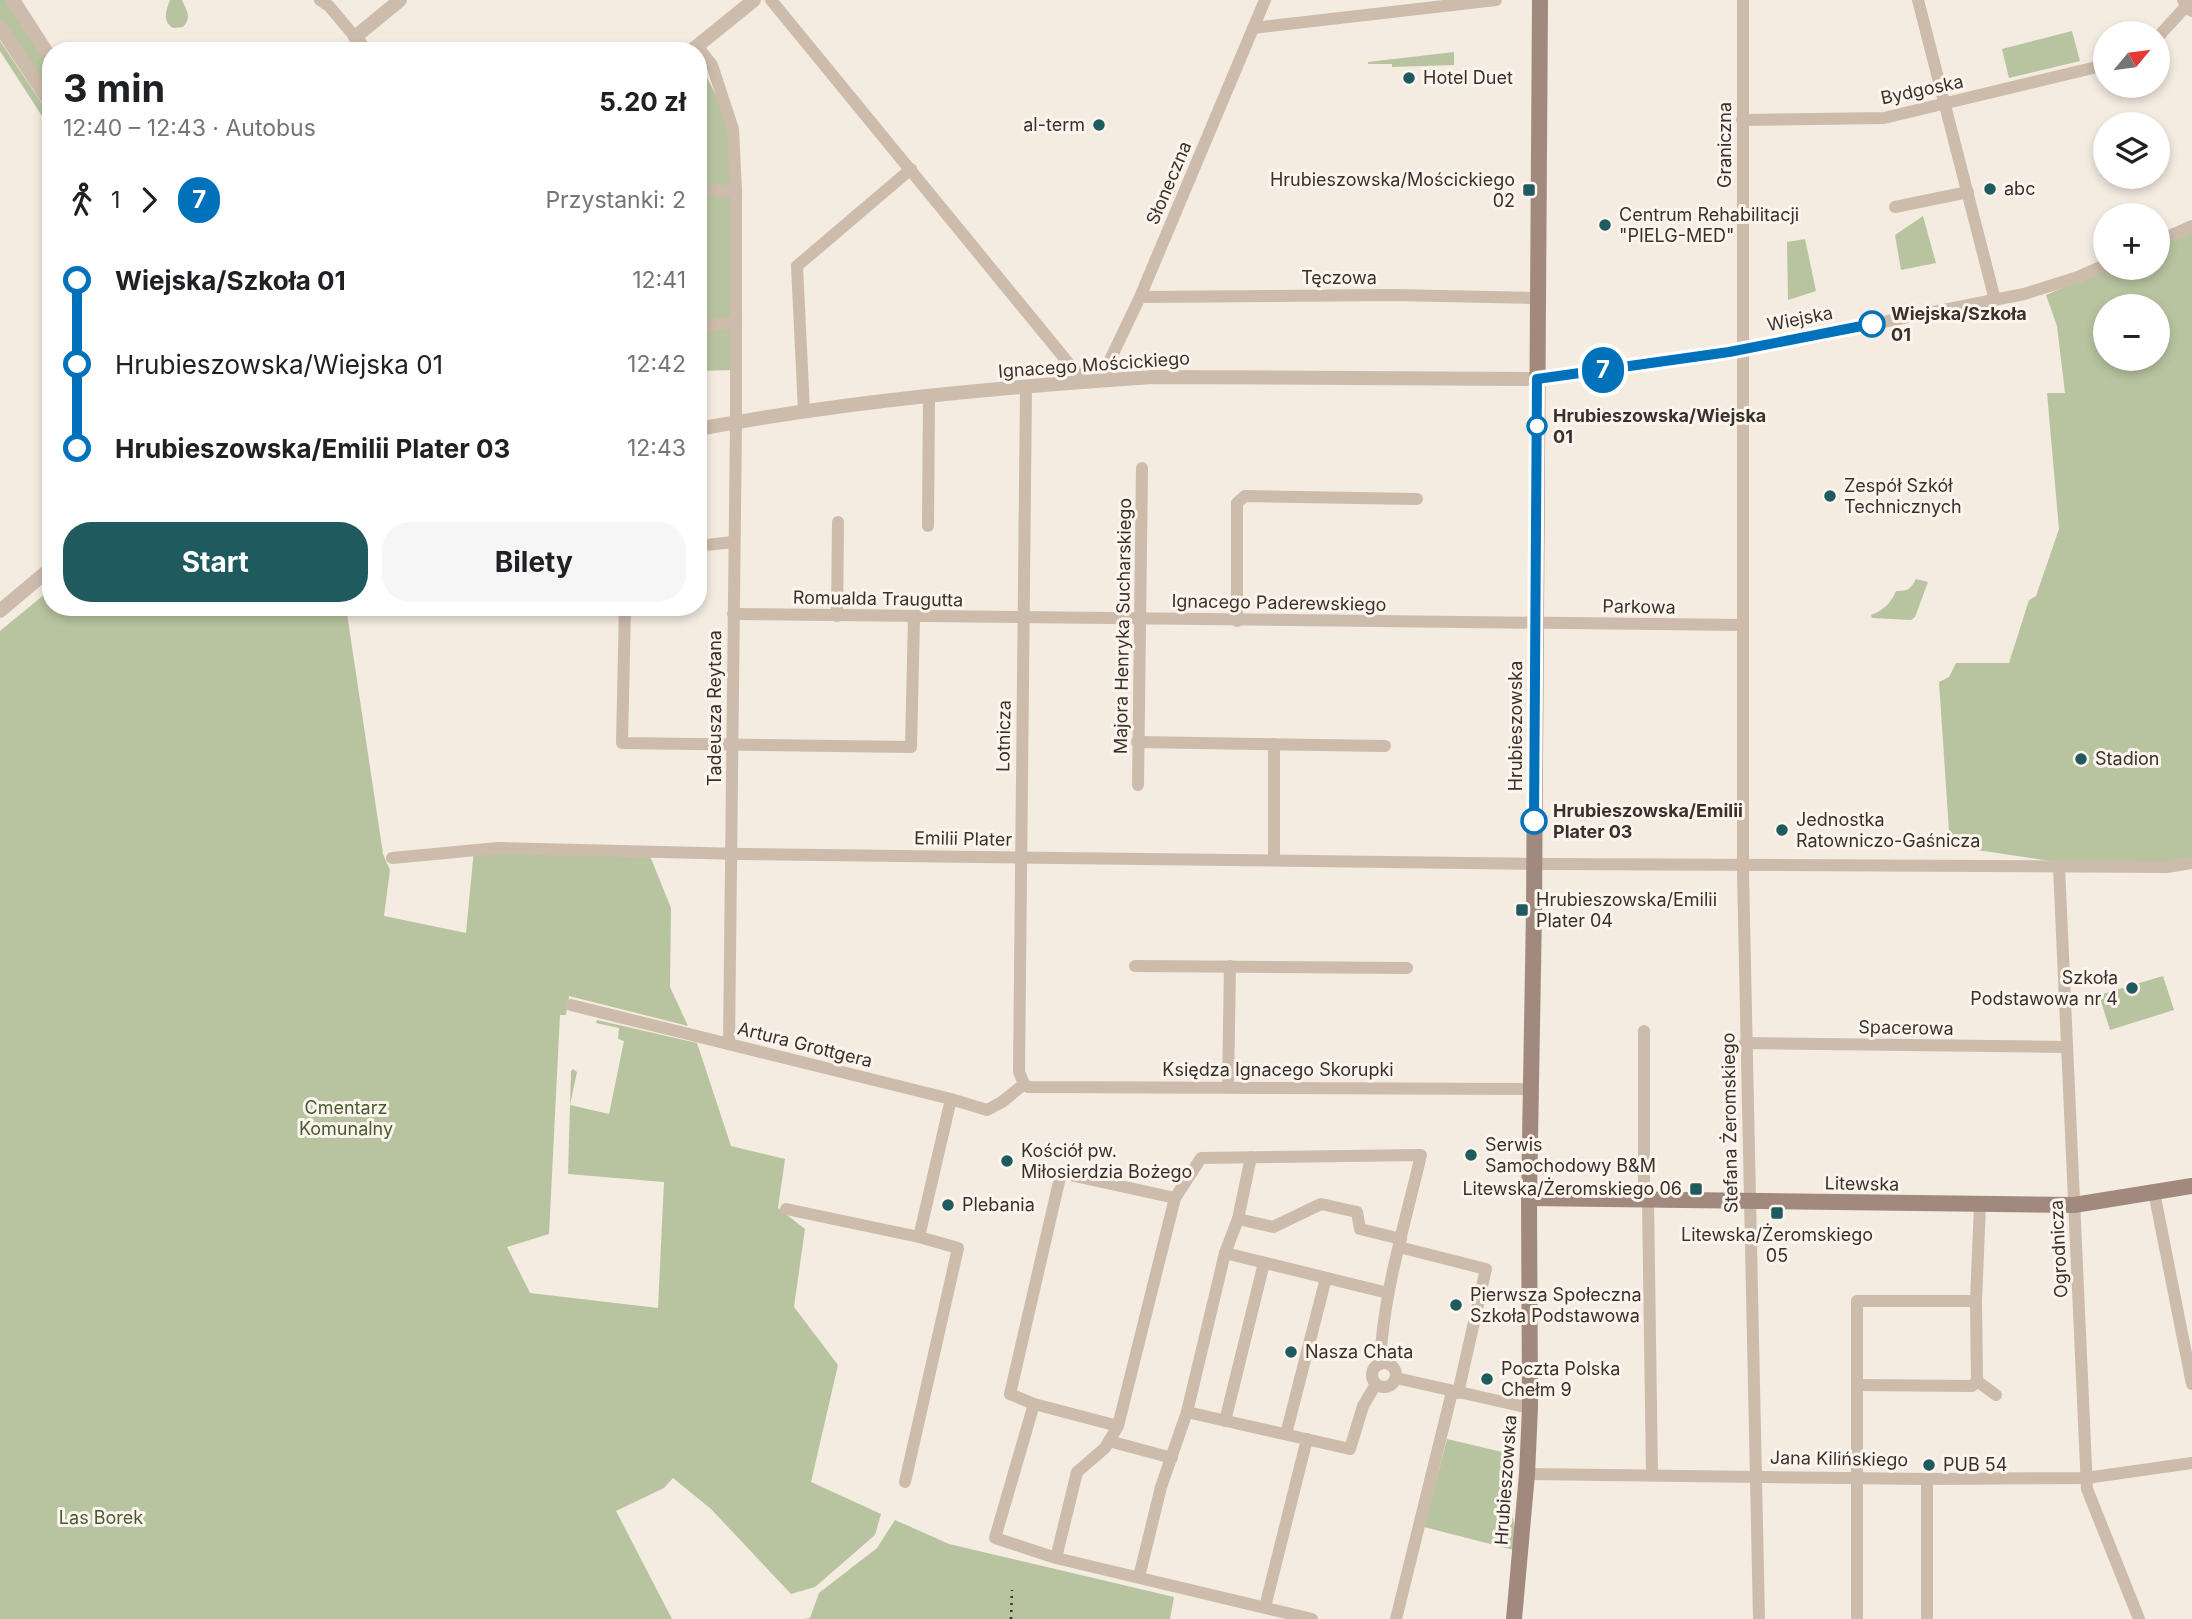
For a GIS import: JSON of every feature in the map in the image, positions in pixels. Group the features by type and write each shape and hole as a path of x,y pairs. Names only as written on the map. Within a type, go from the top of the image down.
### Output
{"main road":[{"name":"Hrubieszowska","path":"1514,1619 1530,1408 1529,1198 1540,0"},
{"name":"Litewska","path":"1529,1198 2074,1205 2192,1186"}],"street":[{"path":"13,0 42,46"},
{"path":"320,0 329,6 359,42"},
{"path":"355,37 400,0"},
{"path":"701,42 753,0"},
{"path":"771,0 1084,382"},
{"name":"Słoneczna","path":"1110,380 1110,359 1140,297 1265,0"},
{"path":"1253,28 1496,0"},
{"name":"Graniczna","path":"1743,0 1743,625"},
{"path":"1918,0 1995,300"},
{"path":"2170,23 2188,3"},
{"path":"0,27 42,90"},
{"name":"Tadeusza Reytana","path":"707,60 712,65 733,129 736,191 729,1044"},
{"name":"Bydgoska","path":"1742,120 1884,118 2093,68"},
{"path":"804,411 797,266 911,169"},
{"path":"707,190 736,191"},
{"path":"1895,207 1968,192"},
{"path":"2170,236 2192,226"},
{"name":"Wiejska","path":"1537,379 1742,350 2024,294 2093,270"},
{"name":"Tęczowa","path":"1140,297 1394,295 1538,298"},
{"path":"707,326 735,322"},
{"name":"Ignacego Mościckiego","path":"707,427 804,411 929,396 1153,377 1537,379"},
{"name":"Lotnicza","path":"1024,1084 1019,1072 1026,387"},
{"path":"928,526 929,396"},
{"name":"Majora Henryka Sucharskiego","path":"1138,785 1142,468"},
{"path":"1237,621 1237,503 1245,496 1417,499"},
{"path":"837,616 838,522"},
{"path":"707,545 733,542"},
{"path":"0,611 42,576"},
{"name":"Romualda Traugutta","path":"733,614 1023,618"},
{"path":"625,616 622,743 911,747 914,617"},
{"name":"Ignacego Paderewskiego","path":"1023,618 1535,623"},
{"name":"Parkowa","path":"1535,623 1743,625"},
{"name":"Stefana Żeromskiego","path":"1743,625 1745,1043 1759,1619"},
{"path":"1137,742 1385,746"},
{"path":"1274,744 1274,859"},
{"name":"Emilii Plater","path":"391,858 498,848 1743,865 2167,867 2192,863"},
{"name":"Ogrodnicza","path":"2060,867 2087,1489 2140,1619"},
{"path":"1135,966 1407,968"},
{"path":"1228,1087 1230,966"},
{"name":"Artura Grottgera","path":"571,1005 987,1110 1024,1084"},
{"path":"1644,1031 1651,1475"},
{"name":"Spacerowa","path":"1745,1043 2067,1047"},
{"name":"Księdza Ignacego Skorupki","path":"1024,1084 1028,1087 1532,1089"},
{"path":"919,1237 951,1099"},
{"path":"1056,1558 1077,1472 1105,1448 1118,1426 1175,1198 1201,1158 1421,1155 1388,1293 1381,1336 1380,1364 1372,1373 1376,1384"},
{"path":"1139,1577 1161,1487 1186,1412 1225,1253 1238,1219 1251,1157"},
{"path":"1118,1426 1034,1404 1010,1394 1061,1173 1175,1198"},
{"path":"2154,1192 2192,1384"},
{"path":"1238,1219 1273,1227 1321,1204 1357,1212 1360,1229 1486,1269 1395,1619"},
{"path":"1857,1385 1972,1386 1977,1381 1979,1204"},
{"path":"786,1209 919,1237 958,1248 905,1482"},
{"path":"1225,1253 1388,1293"},
{"path":"1225,1421 1264,1263"},
{"path":"1286,1434 1326,1278"},
{"path":"1857,1619 1857,1301 1976,1301"},
{"path":"1376,1384 1387,1387 1394,1383 1396,1377 1396,1371 1391,1365 1380,1364"},
{"path":"1396,1377 1530,1408"},
{"path":"1977,1381 1996,1395"},
{"path":"1186,1412 1350,1449 1363,1406 1376,1384"},
{"path":"1034,1404 995,1538 1056,1558 1312,1619"},
{"path":"1265,1607 1307,1439"},
{"path":"1109,1441 1172,1458"},
{"name":"Jana Kilińskiego","path":"1527,1474 1927,1479 2086,1478 2192,1463"},
{"path":"1927,1479 1927,1619"}],"green space":[{"path":"0,0 6,0 42,55 42,84 0,21"},
{"path":"170,0 182,0 188,17 183,27 173,28 167,22 166,12"},
{"path":"2072,31 2080,61 2009,78 2002,49"},
{"path":"0,41 42,104 42,116 0,51"},
{"path":"1454,52 1454,65 1392,67 1392,64 1368,64 1368,62"},
{"path":"707,78 733,129 736,370 707,371"},
{"path":"1923,216 1936,263 1901,270 1895,235"},
{"path":"2192,231 2192,857 2184,861 2058,862 1950,846 1939,682 1949,677 1956,663 2009,663 2029,600 2036,596 2059,529 2047,393 2065,393 2057,326 2046,295 2093,275 2093,280 2170,280 2170,241"},
{"path":"1805,239 1816,291 1788,300 1787,242"},
{"path":"1916,579 1928,582 1915,617 1911,620 1872,618 1871,615 1886,606 1896,591 1908,589"},
{"path":"42,596 42,616 347,616 383,854 390,870 384,916 466,933 474,849 648,851 671,908 670,987 688,1026 569,996 566,1015 560,1015 549,1234 507,1247 530,1293 658,1308 664,1182 568,1174 570,1105 609,1114 624,1041 618,1039 619,1028 596,1023 597,1020 697,1043 731,1146 785,1159 778,1208 805,1229 794,1307 838,1365 811,1482 881,1514 875,1535 815,1587 791,1594 711,1509 673,1478 664,1488 616,1511 672,1619 0,1619 0,631"},
{"path":"2163,976 2174,1010 2110,1030 2099,995"},
{"path":"573,1069 577,1072 570,1105 571,1071"},
{"path":"1447,1439 1515,1455 1511,1508 1515,1529 1514,1550 1424,1527"},
{"path":"895,1520 949,1544 1174,1597 1170,1619 803,1619 810,1618 819,1593 877,1548"}],"railway":[{"path":"1011,1619 1012,1590"}],"bus line":[{"name":"7","path":"1534,821 1537,379 1754,348 1872,324"}],"place":[{"name":"Hotel Duet","path":"1409,78"},
{"name":"al-term","path":"1099,125"},
{"name":"abc","path":"1990,189"},
{"name":"Hrubieszowska/Mościckiego 02","path":"1529,190"},
{"name":"Centrum Rehabilitacji \"PIELG-MED\"","path":"1605,225"},
{"name":"Wiejska/Szkoła 01","path":"1872,324"},
{"name":"Hrubieszowska/Wiejska 01","path":"1537,426"},
{"name":"Zespół Szkół Technicznych","path":"1830,496"},
{"name":"Stadion","path":"2081,759"},
{"name":"Hrubieszowska/Emilii Plater 03","path":"1534,821"},
{"name":"Jednostka Ratowniczo-Gaśnicza","path":"1782,830"},
{"name":"Hrubieszowska/Emilii Plater 04","path":"1522,910"},
{"name":"Szkoła Podstawowa nr 4","path":"2132,988"},
{"name":"Serwis Samochodowy B&M","path":"1471,1155"},
{"name":"Kościół pw. Miłosierdzia Bożego","path":"1007,1161"},
{"name":"Litewska/Żeromskiego 06","path":"1696,1189"},
{"name":"Plebania","path":"948,1205"},
{"name":"Litewska/Żeromskiego 05","path":"1777,1213"},
{"name":"Pierwsza Społeczna Szkoła Podstawowa","path":"1456,1305"},
{"name":"Nasza Chata","path":"1291,1352"},
{"name":"Poczta Polska Chełm 9","path":"1487,1379"},
{"name":"PUB 54","path":"1929,1465"}],"park label":[{"name":"Cmentarz Komunalny","path":"346,1118"},
{"name":"Las Borek","path":"101,1518"}]}
